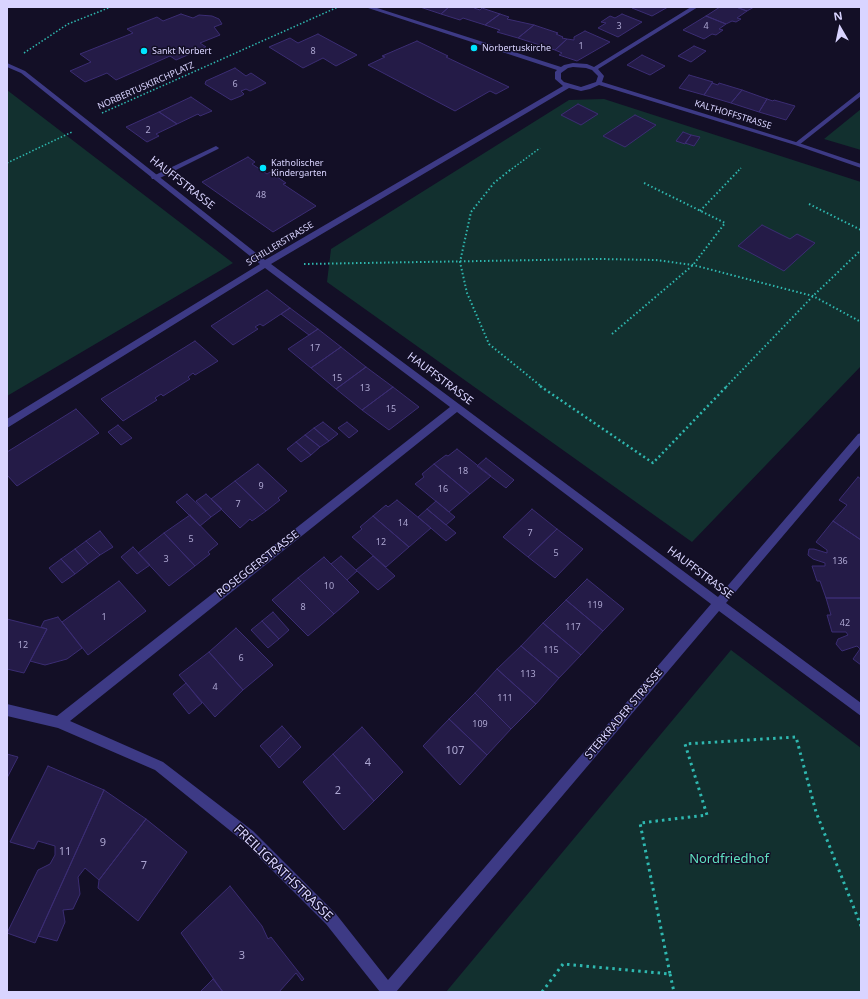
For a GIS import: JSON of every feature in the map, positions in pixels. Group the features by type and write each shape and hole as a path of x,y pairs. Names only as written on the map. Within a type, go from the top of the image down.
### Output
{"street":[{"path":"368,7 561,69 573,65 587,66 594,69 601,76 599,83 588,88 568,86 558,79 557,76 561,69"},
{"path":"594,69 695,7"},
{"name":"HAUFFSTRASSE","path":"8,66 23,72 265,264 861,710"},
{"name":"KALTHOFFSTRASSE","path":"599,83 798,144 861,166"},
{"name":"SCHILLERSTRASSE","path":"7,424 265,264 568,86"},
{"path":"798,144 861,93"},
{"path":"155,177 216,148"},
{"name":"ROSEGGERSTRASSE","path":"59,722 457,407"},
{"name":"STERKRADER STRASSE","path":"387,991 861,437"},
{"name":"FREILIGRATHSTRASSE","path":"7,710 59,722 159,766 248,836 331,919 387,991"}],"path":[{"path":"8,66 20,56 68,24 110,7"},
{"name":"NORBERTUSKIRCHPLATZ","path":"7,163 82,127 84,121 338,7"},
{"path":"540,148 494,183 471,212 460,262 467,293 489,344 548,392 653,462 813,296 861,250"},
{"path":"700,211 741,168"},
{"path":"612,334 693,265 725,223 642,182"},
{"path":"809,204 861,230"},
{"path":"301,264 599,259 656,260 693,265 813,296 861,322"},
{"path":"674,992 640,823 707,815 685,744 796,737 816,812 861,926"},
{"path":"542,992 563,964 670,974"}],"green space":[{"path":"7,90 233,263 7,396"},
{"path":"604,99 861,182 861,366 692,542 327,282 331,249 569,100"},
{"path":"861,109 861,150 824,139"},
{"name":"Nordfriedhof","path":"731,650 861,748 861,992 446,992"}],"building":[{"path":"420,7 449,7 441,14"},
{"path":"449,7 475,7 474,8 480,10 482,8 500,14 485,25 463,18 460,20 441,14"},
{"path":"668,7 652,16 632,8"},
{"path":"720,7 736,7 747,11 737,18 741,19 736,22 732,21 726,24 706,16"},
{"path":"736,7 754,7 747,11"},
{"name":"Sankt Norbert","path":"181,14 193,18 199,15 212,16 219,19 222,24 214,27 220,35 200,43 206,47 176,60 170,56 116,80 107,73 85,82 70,71 91,62 80,54 133,33 127,29 157,17 163,21"},
{"path":"500,14 509,17 507,19 534,25 518,38 497,32 500,30 485,25"},
{"path":"622,14 642,22 618,37 598,28 606,23 601,22 610,16 615,18"},
{"path":"706,16 726,24 719,29 723,30 716,35 712,34 704,39 683,30"},
{"path":"534,25 558,33 556,34 567,39 555,50 518,38"},
{"path":"585,31 610,42 577,61 559,55 562,53 555,50 567,39 574,40 574,37"},
{"path":"318,34 357,55 336,66 323,58 303,68 269,47 290,38 298,43"},
{"path":"417,41 448,56 446,57 509,87 496,94 490,91 455,111 368,65 385,57 382,56"},
{"path":"694,46 706,51 691,62 678,56"},
{"path":"642,55 665,66 650,75 627,65"},
{"path":"235,68 246,76 251,73 266,83 250,91 246,89 241,91 244,94 231,100 205,84 206,81"},
{"path":"689,75 713,82 704,95 679,88"},
{"path":"712,83 718,85 719,83 742,90 731,103 704,95"},
{"path":"742,90 767,99 759,112 731,103"},
{"path":"191,97 212,111 200,116 198,114 177,124 159,112"},
{"path":"767,99 795,106 786,120 759,112"},
{"path":"578,104 598,114 581,125 561,115"},
{"path":"159,112 177,124 156,134 159,136 147,142 126,127"},
{"path":"635,115 656,125 625,147 603,136"},
{"path":"683,132 691,135 685,144 676,141"},
{"path":"691,135 700,137 694,146 685,143"},
{"path":"248,157 255,162 252,164 267,174 270,172 286,183 283,184 316,206 273,232 202,182"},
{"path":"762,225 790,239 797,234 815,243 784,271 738,246"},
{"path":"267,290 290,308 263,326 260,324 255,327 258,329 233,345 211,326"},
{"path":"290,308 318,329 309,335 281,314"},
{"path":"318,329 341,347 311,368 288,349"},
{"path":"195,341 218,361 195,375 193,373 188,377 190,379 163,396 161,394 155,398 157,400 123,421 101,399"},
{"path":"341,347 366,367 336,389 311,368"},
{"path":"366,367 393,387 362,410 336,389"},
{"path":"393,387 419,407 389,430 362,410"},
{"path":"76,409 99,433 17,486 7,475 7,452"},
{"path":"323,422 338,434 329,441 314,428"},
{"path":"347,422 358,431 349,438 338,428"},
{"path":"118,425 132,438 121,445 108,432"},
{"path":"314,428 329,441 320,447 305,435"},
{"path":"305,435 320,447 311,455 296,442"},
{"path":"296,442 311,455 301,462 287,449"},
{"path":"457,449 491,476 470,494 434,464"},
{"path":"486,458 514,480 506,488 477,466"},
{"path":"258,464 287,491 278,498 280,500 266,511 235,481"},
{"path":"434,464 470,494 449,512 415,484 424,477 422,474"},
{"path":"858,477 861,479 861,540 833,521 847,505 839,500"},
{"path":"235,481 266,511 252,521 250,519 240,528 211,499"},
{"path":"187,494 211,517 200,526 176,502"},
{"path":"206,494 222,509 211,517 196,501"},
{"path":"397,500 431,528 409,547 373,516 386,505 388,507"},
{"path":"436,501 455,517 446,525 427,509"},
{"path":"427,509 456,533 446,541 418,517"},
{"path":"532,509 557,529 528,557 503,537"},
{"path":"190,515 218,544 208,552 210,554 195,566 164,533"},
{"path":"373,516 409,547 386,567 352,537 362,529 360,527"},
{"path":"833,521 861,540 861,598 826,598 820,581 817,581 812,566 825,566 825,563 813,559 808,555 809,549 827,553 827,550 816,542"},
{"path":"557,529 583,549 555,578 528,557"},
{"path":"100,531 113,547 100,555 86,541"},
{"path":"164,533 195,566 169,586 138,553"},
{"path":"86,541 100,555 88,564 75,549"},
{"path":"133,547 150,565 137,574 121,557"},
{"path":"75,549 88,564 75,574 61,559"},
{"path":"341,556 357,571 347,580 331,564"},
{"path":"373,556 395,576 378,590 356,570"},
{"path":"324,557 359,592 334,614 298,578"},
{"path":"61,559 75,574 62,583 49,568"},
{"path":"298,578 334,614 308,636 272,600"},
{"path":"587,579 624,609 603,631 566,600"},
{"path":"119,581 146,611 88,655 62,622"},
{"path":"826,598 861,598 861,665 853,659 860,649 857,646 842,651 836,644 838,639 848,635 846,632 832,632 827,615 831,615"},
{"path":"566,600 603,631 581,655 543,623"},
{"path":"273,612 289,630 279,639 262,621"},
{"path":"58,617 82,648 67,659 45,665 30,661 47,629 41,627 44,621"},
{"path":"7,619 47,629 24,673 7,669"},
{"path":"262,621 279,639 268,648 251,630"},
{"path":"543,623 581,655 559,678 521,646"},
{"path":"236,628 273,665 243,690 209,652"},
{"path":"521,646 559,678 536,704 497,669"},
{"path":"209,652 243,690 215,717 179,675"},
{"path":"497,669 536,704 511,729 475,693"},
{"path":"186,683 202,703 189,714 173,694"},
{"path":"475,693 511,729 487,755 449,719"},
{"path":"449,719 487,755 460,785 423,746"},
{"path":"282,726 291,736 270,757 260,746"},
{"path":"362,727 403,772 374,801 333,754"},
{"path":"291,736 301,747 279,768 270,757"},
{"path":"7,754 18,757 7,778"},
{"path":"333,754 374,801 344,830 303,782"},
{"path":"48,766 104,790 35,943 7,933 38,870 50,864 55,855 55,846 38,841 34,849 10,842"},
{"path":"104,790 146,819 99,880 85,868 78,877 80,894 73,909 63,910 65,922 57,941 38,936"},
{"path":"146,819 187,852 138,921 98,888 99,880"},
{"path":"230,886 262,926 268,939 271,937 304,979 302,981 296,973 279,992 223,992 181,933"},
{"path":"213,979 223,992 200,992"}],"place":[{"name":"Norbertuskirche","path":"474,48"},
{"name":"Sankt Norbert","path":"144,51"},
{"name":"Katholischer Kindergarten","path":"263,168"}]}
